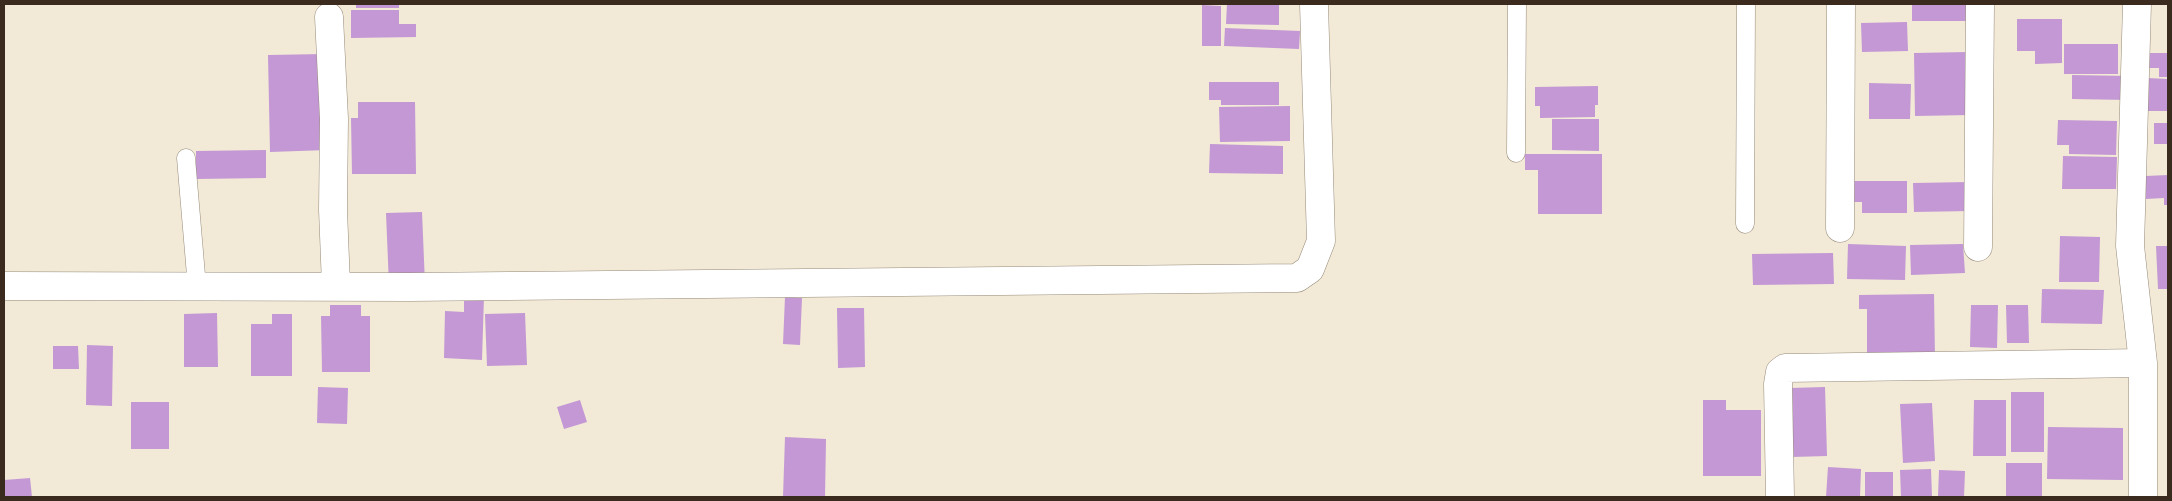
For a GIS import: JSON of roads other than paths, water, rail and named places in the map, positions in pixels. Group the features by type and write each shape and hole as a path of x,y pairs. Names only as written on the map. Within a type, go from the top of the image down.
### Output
{"street":[{"path":"4,286 197,287 336,285 410,287 1297,278 1310,269 1321,241 1314,4"},
{"path":"1840,228 1841,4"},
{"path":"1978,247 1980,4"},
{"path":"2137,4 2130,246 2143,362 2143,497"},
{"path":"330,18 334,118 333,210 336,285"},
{"path":"1780,497 1778,384 1780,372 1785,368 2143,362"}],"lane":[{"path":"1516,153 1517,4"},
{"path":"1745,224 1746,4"},
{"path":"186,158 197,287"}]}
